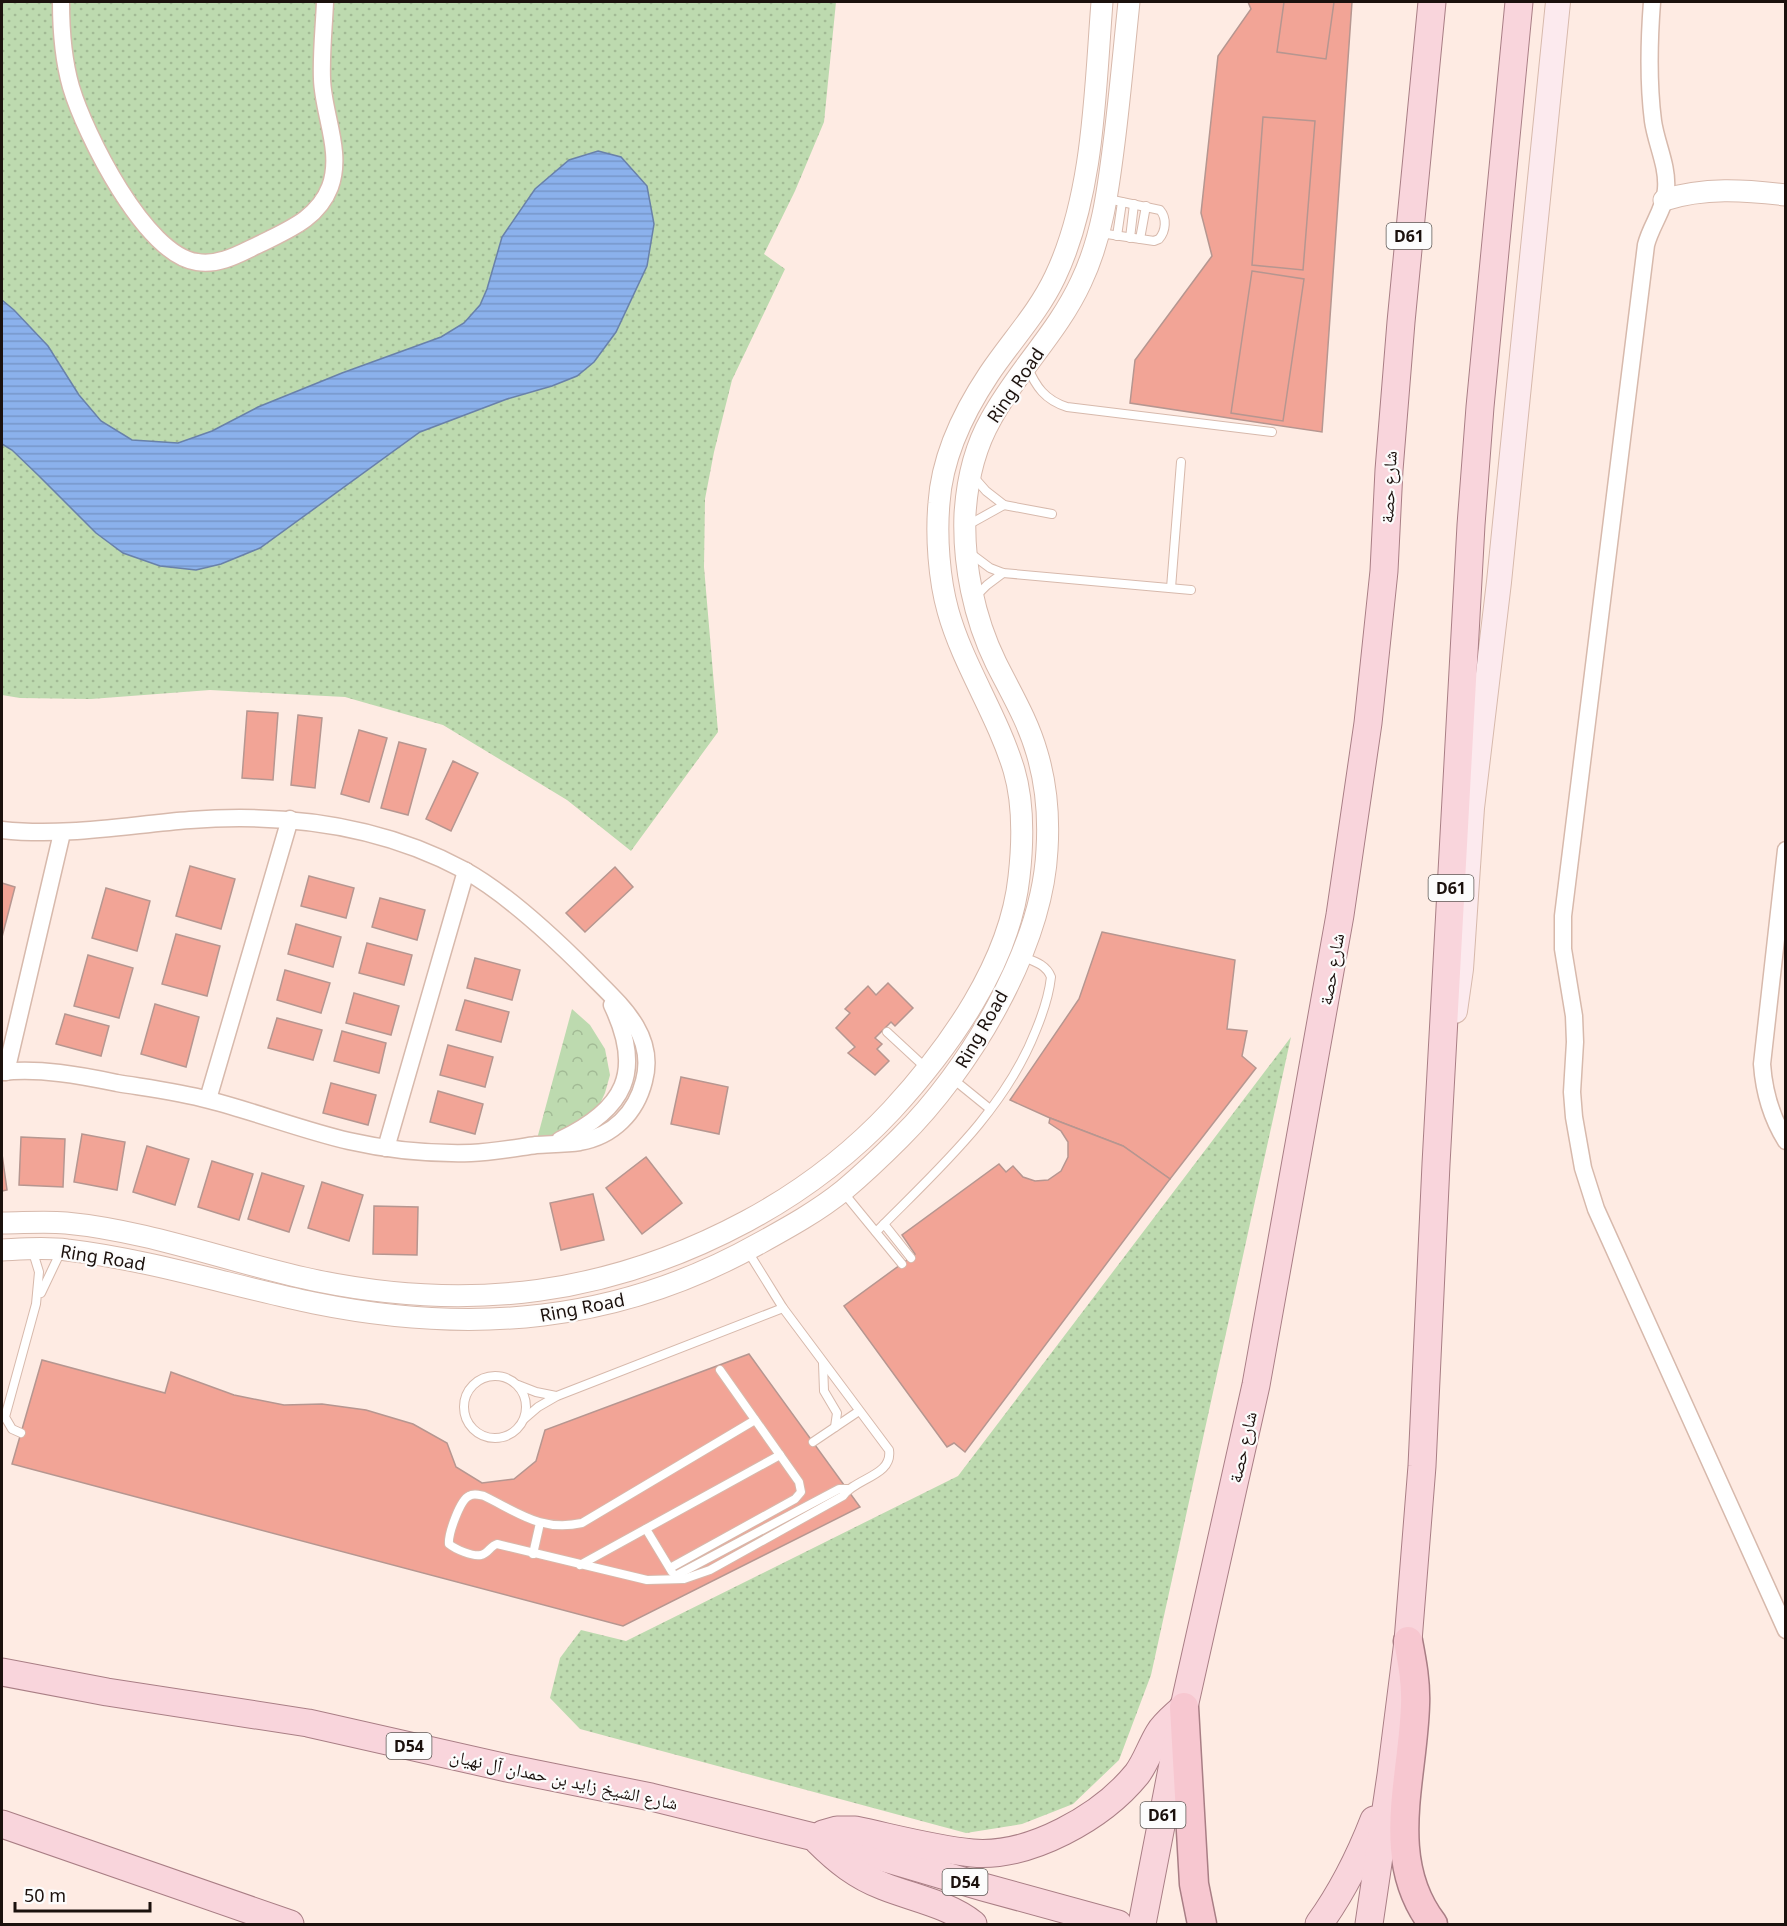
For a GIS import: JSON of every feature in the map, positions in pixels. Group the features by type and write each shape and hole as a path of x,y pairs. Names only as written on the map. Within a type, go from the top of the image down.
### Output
{"highway":[{"path":"1408,1641 1416,1706 1403,1819 1404,1846 1408,1872 1417,1897 1432,1924"},
{"path":"1184,1707 1194,1884 1202,1924"}],"main road":[{"name":"شارع حصة","path":"1142,1924 1184,1707 1256,1385 1344,892 1368,723 1384,571 1389,470 1401,322 1432,2"},
{"name":"D61","path":"1369,1924 1408,1641 1422,1466 1441,1062 1471,525 1480,407 1519,2"},
{"path":"1441,1062 1452,1026 1459,988 1472,808 1499,582 1558,2"},
{"name":"شارع الشيخ زايد بن حمدان آل نهيان","path":"2,1672 107,1692 308,1723 507,1768 651,1797 814,1837 1118,1924"},
{"path":"973,1924 956,1912 864,1878 845,1866 814,1837 837,1830 855,1830 975,1853 1008,1850 1061,1834 1091,1816 1138,1773 1160,1730 1184,1707"},
{"path":"1319,1924 1362,1849 1391,1775"},
{"path":"2,1824 290,1924"},
{"path":"983,1887 1041,1924"}],"street":[{"path":"61,2 62,43 71,88 107,169 136,213 161,243 178,256 208,263 229,258 305,220 324,199 330,186 335,158 322,79 325,2"},
{"name":"Ring Road","path":"2,1223 63,1222 115,1230 319,1281 434,1295 493,1296 552,1289 610,1277 666,1259 718,1236 776,1205 828,1169 876,1127 927,1070 968,1011 1006,935 1019,883 1022,829 1016,776 997,721 969,666 947,609 938,543 939,498 948,453 966,411 990,372 1037,311 1056,276 1072,237 1082,195 1093,116 1102,2"},
{"name":"Ring Road","path":"2,1250 62,1249 120,1258 314,1303 429,1320 492,1320 554,1315 612,1303 688,1278 730,1260 804,1218 842,1191 913,1125 941,1095 976,1042 1021,956 1041,900 1047,852 1047,803 1038,755 1022,712 982,631 974,599 966,527 971,473 989,422 1057,323 1108,234 1114,200 1118,110 1129,2"},
{"path":"1652,2 1649,34 1650,84 1654,131 1666,179 1664,200 1646,245 1563,916 1563,949 1574,1016 1572,1092 1574,1117 1583,1168 1596,1209 1785,1630"},
{"path":"1664,200 1689,193 1713,190 1785,195"},
{"path":"2,830 62,833 228,818 290,819 335,825 424,852 466,871 539,926 605,989 628,1045 628,1066 623,1086 611,1106 596,1120 551,1144 472,1153 386,1148 320,1134 208,1099 75,1075 41,1071 4,1072 62,833"},
{"path":"208,1099 290,819"},
{"path":"1785,850 1762,1064 1770,1108 1785,1142"},
{"path":"386,1148 466,871"}],"lane":[{"path":"1108,234 1140,239 1159,239 1164,230 1165,217 1160,210 1114,200"},
{"path":"1130,238 1134,204"},
{"path":"1140,239 1146,207"},
{"path":"1027,365 1038,389 1056,403 1067,407 1272,432"},
{"path":"1171,588 1180,462"},
{"path":"971,473 986,491 1004,506 1052,514"},
{"path":"966,527 991,511 1004,506"},
{"path":"967,550 990,567 1003,573 1191,590"},
{"path":"974,599 1003,573"},
{"path":"876,1232 929,1180 990,1109 1024,1058 1040,1020 1051,977 1047,968 1021,956"},
{"path":"887,1032 927,1070"},
{"path":"952,1078 990,1109"},
{"path":"842,1191 902,1264"},
{"path":"884,1224 911,1257"},
{"path":"32,1249 39,1272 36,1304"},
{"path":"21,1433 9,1426 5,1417 36,1304 62,1249"},
{"path":"747,1250 783,1308 889,1450 888,1464 883,1469 848,1489 838,1489 674,1574 647,1581 497,1544 480,1555 451,1547 448,1540 462,1501 468,1496 476,1494 540,1523 568,1526 582,1523 755,1420"},
{"path":"557,1396 536,1392 502,1376 485,1377 477,1381 466,1394 464,1412 471,1428 487,1437 504,1437 512,1433 538,1407 557,1396 783,1308"},
{"path":"823,1363 824,1391 837,1413 835,1427"},
{"path":"674,1574 799,1496 801,1487 720,1370"},
{"path":"518,1385 526,1401 524,1419"},
{"path":"813,1442 859,1411"},
{"path":"580,1565 780,1455"},
{"path":"533,1554 540,1523"},
{"path":"646,1529 674,1574"}],"green space":[{"path":"2,2 836,2 824,122 795,191 764,254 785,269 732,380 705,499 704,567 718,732 631,851 567,800 443,725 345,697 210,690 91,699 20,698 2,695"},
{"path":"572,1009 590,1025 605,1049 610,1075 596,1112 561,1135 537,1139"},
{"path":"1291,1037 1151,1675 1119,1760 1073,1804 1022,1824 966,1833 580,1729 550,1698 560,1658 581,1630 626,1641 958,1476"}],"water":[{"path":"598,151 621,157 647,186 654,224 647,266 616,332 594,362 577,376 507,399 420,432 260,548 221,564 196,570 160,566 123,553 96,533 12,450 2,444 2,300 48,346 79,395 101,421 132,440 178,443 212,431 258,407 342,373 441,337 464,323 480,305 502,237 535,189 569,160"}],"building":[{"path":"1248,2 1352,2 1322,432 1130,403 1135,360 1212,256 1201,213 1218,56 1251,9"},
{"path":"1284,2 1334,2 1326,59 1277,52"},
{"path":"1263,117 1315,121 1303,270 1252,265"},
{"path":"1252,271 1304,279 1283,421 1231,413"},
{"path":"247,711 278,713 273,780 242,778"},
{"path":"298,715 322,718 315,788 291,785"},
{"path":"359,730 387,738 369,802 341,794"},
{"path":"399,742 426,749 408,815 381,808"},
{"path":"453,761 478,773 451,831 426,819"},
{"path":"190,866 235,879 221,929 176,916"},
{"path":"615,867 633,887 585,932 566,913"},
{"path":"309,876 354,888 346,918 301,906"},
{"path":"2,883 15,887 2,937"},
{"path":"106,888 150,901 137,951 92,938"},
{"path":"380,898 425,910 417,940 372,927"},
{"path":"296,924 341,937 333,967 288,954"},
{"path":"1102,932 1235,960 1227,1029 1247,1031 1242,1056 1256,1068 1170,1179 1123,1146 1010,1100 1079,999"},
{"path":"176,934 220,946 207,996 162,984"},
{"path":"367,943 412,955 404,985 359,973"},
{"path":"88,955 133,968 119,1018 74,1006"},
{"path":"475,958 520,970 512,1000 467,988"},
{"path":"285,970 330,983 321,1013 277,1000"},
{"path":"888,983 913,1008 895,1026 891,1022 875,1038 882,1044 877,1049 889,1061 875,1075 848,1053 855,1047 836,1028 850,1013 845,1009 868,986 876,995"},
{"path":"354,993 399,1006 391,1035 346,1023"},
{"path":"465,1000 509,1012 501,1042 456,1030"},
{"path":"155,1004 199,1017 186,1067 141,1054"},
{"path":"65,1014 109,1026 101,1056 56,1044"},
{"path":"277,1018 322,1030 313,1060 268,1048"},
{"path":"342,1031 386,1043 379,1073 334,1061"},
{"path":"448,1045 493,1057 485,1087 440,1075"},
{"path":"681,1077 728,1087 719,1134 671,1124"},
{"path":"331,1083 376,1095 368,1125 323,1113"},
{"path":"438,1091 483,1104 475,1134 430,1122"},
{"path":"1050,1118 1123,1146 1170,1179 965,1452 954,1443 947,1447 844,1306 915,1254 902,1235 999,1164 1006,1172 1013,1166 1023,1177 1035,1181 1048,1180 1061,1171 1068,1157 1068,1142 1061,1131 1049,1123"},
{"path":"82,1134 125,1142 117,1190 74,1182"},
{"path":"21,1137 65,1139 63,1187 19,1185"},
{"path":"147,1146 189,1159 175,1205 133,1192"},
{"path":"2,1154 7,1190 2,1191"},
{"path":"646,1157 682,1203 642,1234 606,1188"},
{"path":"212,1161 253,1174 239,1220 198,1207"},
{"path":"262,1173 304,1186 289,1232 248,1219"},
{"path":"322,1182 363,1195 349,1241 308,1228"},
{"path":"593,1194 604,1240 561,1250 550,1203"},
{"path":"374,1206 418,1207 417,1255 373,1254"},
{"path":"749,1354 860,1507 623,1626 12,1464 42,1360 165,1393 171,1372 234,1395 284,1405 322,1404 366,1410 413,1424 447,1443 456,1467 482,1483 514,1479 536,1461 545,1430"}]}
